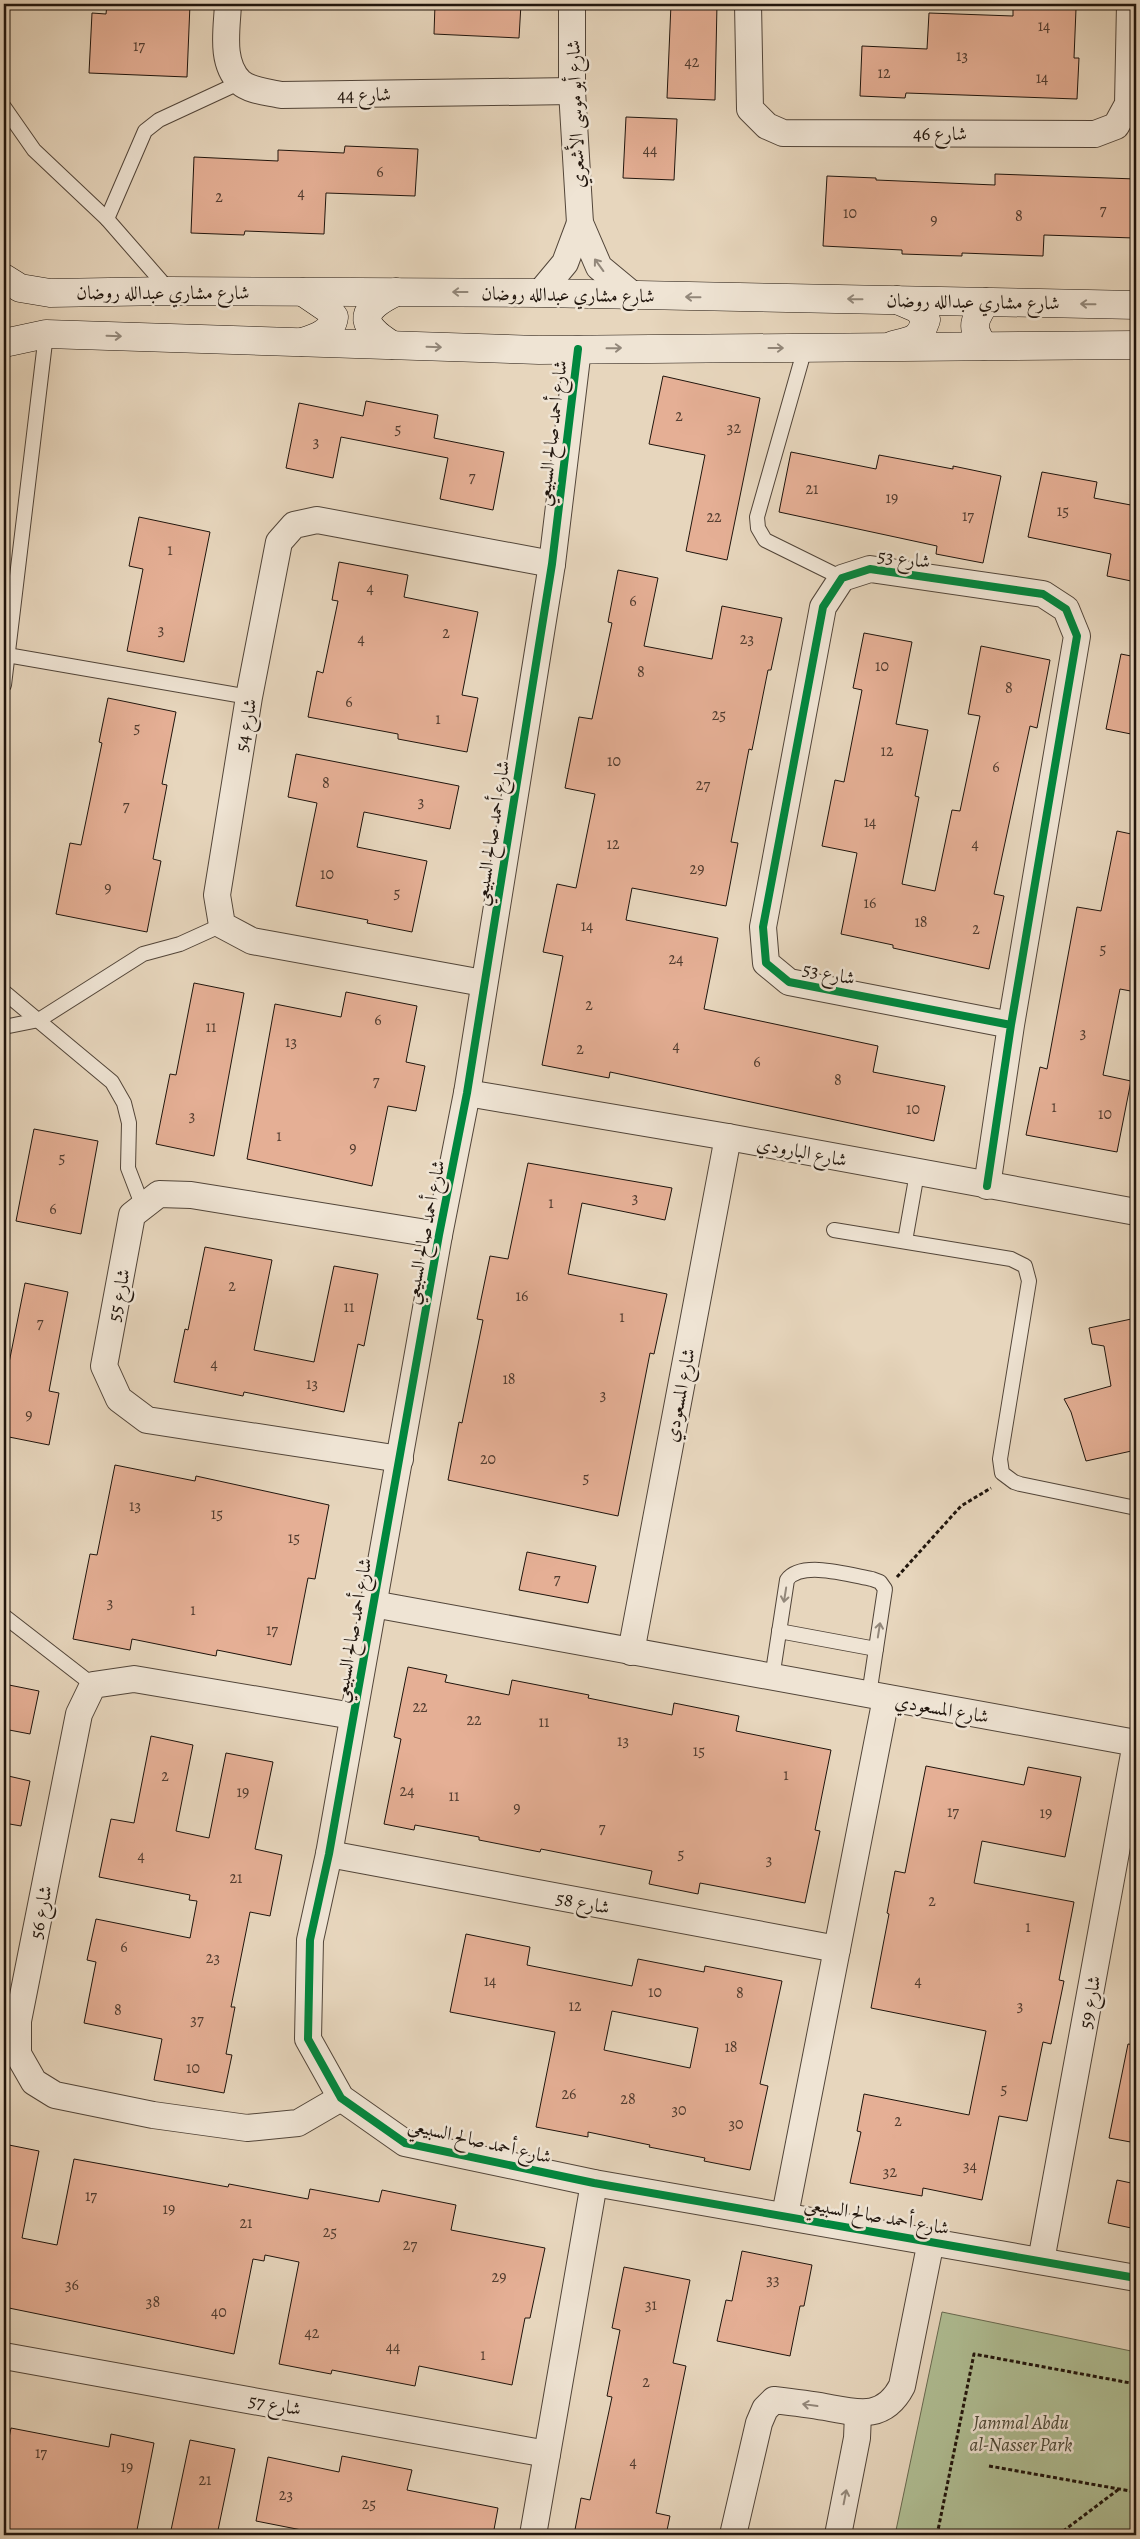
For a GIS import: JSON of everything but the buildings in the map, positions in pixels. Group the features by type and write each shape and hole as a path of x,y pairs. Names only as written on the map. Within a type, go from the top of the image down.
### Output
{"street":[{"path":"228,4 226,60 240,82"},
{"name":"شارع أبو موسى الأشعري","path":"572,4 572,91 580,223 599,267 634,296"},
{"name":"شارع 46","path":"748,4 750,109 767,126 783,133 1095,134 1116,126 1128,104 1130,4"},
{"name":"شارع 44","path":"240,82 258,90 281,95 572,91"},
{"name":"شارع أبو موسى الأشعري","path":"540,292 565,263 580,223"},
{"name":"شارع مشاري عبدالله روضان","path":"4,278 20,288 50,293 169,291 540,292 634,296 1136,305"},
{"path":"302,342 321,335 333,324 334,317 328,309 303,292"},
{"path":"392,345 374,334 367,323 368,312 376,302 396,292"},
{"path":"884,347 914,340 922,332 926,320 918,309 897,300"},
{"path":"984,346 976,336 974,324 986,302"},
{"path":"4,343 46,334 539,350 1136,345"},
{"name":"شارع أحمد صالح السبيعي","path":"578,349 552,564 483,982 467,1093 439,1235 329,1854 310,1940 308,2039 341,2098 405,2143 594,2183 1136,2278"},
{"name":"شارع 54","path":"222,925 217,895 250,697 279,542 294,525 317,520 552,564"},
{"name":"شارع 53","path":"987,1186 1011,1025 1077,636 1066,609 1043,594 870,569 842,578 823,607 763,927 766,963 789,982 1011,1025"},
{"path":"222,925 252,941 483,982"},
{"name":"شارع البارودي","path":"467,1093 728,1137 1136,1212"},
{"name":"شارع المسعودي","path":"631,1652 728,1137"},
{"name":"شارع 55","path":"400,1459 147,1420 119,1399 104,1366 132,1215 159,1194 191,1195 439,1235"},
{"name":"شارع المسعودي","path":"374,1604 1136,1743"},
{"path":"93,1685 134,1679 353,1716"},
{"name":"شارع 56","path":"93,1685 79,1714 18,2021 18,2054 34,2082 55,2095 152,2116 247,2128 298,2123 341,2098"},
{"path":"785,2215 837,1950 878,1697"},
{"name":"شارع 59","path":"1041,2261 1136,1743"},
{"name":"شارع 58","path":"329,1854 837,1950"},
{"path":"533,2535 594,2183"},
{"path":"733,2535 759,2423 765,2409 774,2400 858,2414 883,2408 896,2397 902,2386 931,2241"},
{"name":"شارع 57","path":"4,2356 547,2454"},
{"path":"838,2535 857,2438 858,2414"}],"lane":[{"path":"107,219 145,131 159,120 240,82"},
{"path":"4,107 34,150 107,219 169,291"},
{"path":"4,686 46,334"},
{"path":"805,348 757,517 758,528 765,540 842,578"},
{"path":"7,655 250,697"},
{"path":"4,1028 39,1020 142,954 180,944 222,925"},
{"path":"4,992 112,1082 124,1103 129,1123 128,1168 143,1207"},
{"path":"904,1241 917,1173"},
{"path":"834,1230 1018,1261 1028,1272 1029,1281 1000,1459 1002,1473 1006,1478 1020,1484 1136,1508"},
{"path":"772,1678 787,1580 792,1573 807,1569 872,1579 880,1582 884,1589 876,1649 878,1697"},
{"path":"4,1616 93,1685"},
{"path":"779,1631 876,1649"}],"path":[{"path":"884,1589 918,1556 961,1506 1006,1478"},
{"path":"937,2535 974,2354 1136,2384"},
{"path":"989,2466 1136,2492"},
{"path":"1058,2535 1119,2489"},
{"path":"1065,2529 1066,2535"}],"green space":[{"name":"Jammal Abdu al-Nasser Park","path":"942,2312 1136,2352 1136,2535 895,2535"}],"cycle path":[{"path":"578,349 552,564 467,1093 439,1235 329,1854 310,1940 308,2039 341,2098 405,2143 594,2183 1136,2278"},
{"path":"987,1186 1011,1025 1077,636 1066,609 1043,594 870,569 842,578 823,607 763,927 766,963 789,982 1011,1025"}]}
